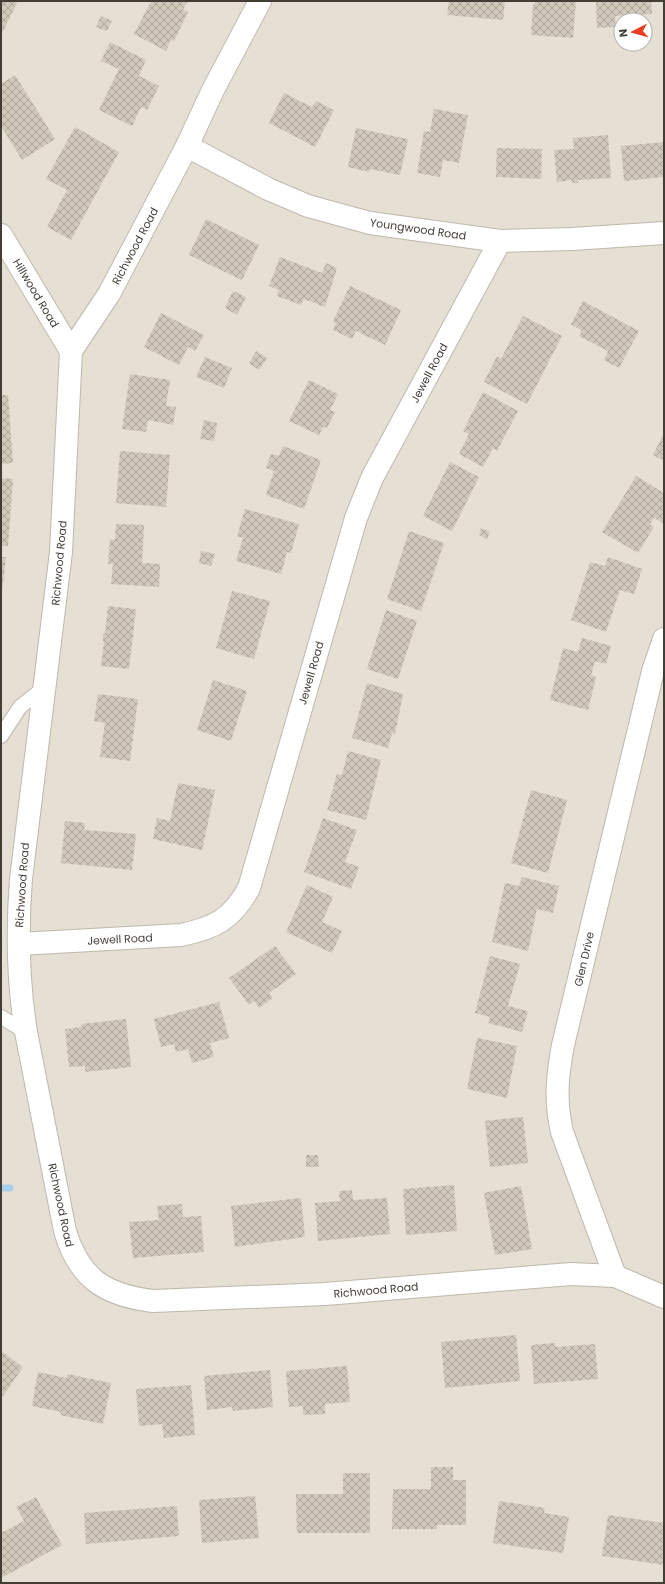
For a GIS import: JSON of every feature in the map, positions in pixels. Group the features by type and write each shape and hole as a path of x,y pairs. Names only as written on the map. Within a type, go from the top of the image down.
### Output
{"street":[{"name":"Richwood Road","path":"260,1 213,90 187,146 109,294 71,351 61,552 21,879 19,944 22,1010 63,1224 70,1250 82,1270 91,1279 115,1292 142,1300 183,1300 325,1294 571,1274 614,1276"},
{"name":"Youngwood Road","path":"187,146 268,189 328,213 370,223 500,241 572,239 664,233"},
{"name":"Hillwood Road","path":"1,235 71,351"},
{"name":"Jewell Road","path":"19,944 181,935 202,931 217,925 241,903 249,888 359,511 372,478 500,241"},
{"name":"Glen Drive","path":"614,1276 562,1132 557,1110 557,1088 567,1030 651,678 664,639"},
{"path":"614,1276 664,1297"}],"lane":[{"path":"1,736 20,707 45,687"},
{"path":"1,1017 26,1032"}],"shaded area":[{"path":"1,1 664,1 664,1583 1,1583"}],"building":[{"path":"1,1 18,1 1,35"},
{"path":"151,1 188,1 183,9 188,12 174,41 171,40 166,51 134,34"},
{"path":"449,1 505,1 503,20 447,15"},
{"path":"535,1 576,1 573,38 531,35 533,4 535,4"},
{"path":"596,1 651,1 652,12 613,12 613,27 597,28"},
{"path":"101,16 112,21 107,31 96,27"},
{"path":"110,42 146,60 139,76 159,86 147,110 141,107 132,126 99,110 119,69 101,61"},
{"path":"15,75 55,139 22,160 1,126 1,84"},
{"path":"284,93 312,107 316,101 334,110 315,147 269,123"},
{"path":"434,109 468,115 459,163 443,160 440,177 417,173 424,131 430,132"},
{"path":"75,127 119,152 71,240 47,227 67,190 46,179"},
{"path":"356,128 408,139 400,175 370,169 369,172 348,167"},
{"path":"608,135 611,178 578,180 578,183 572,183 572,180 557,182 554,150 574,149 573,138"},
{"path":"664,142 664,177 624,181 621,146"},
{"path":"497,148 542,149 541,179 496,177"},
{"path":"206,219 259,245 242,280 189,255"},
{"path":"280,257 322,273 326,263 337,268 325,307 304,299 301,305 277,296 279,290 269,286"},
{"path":"350,286 401,310 385,345 356,331 352,339 333,330 336,323 333,321"},
{"path":"233,291 246,297 237,315 225,308"},
{"path":"583,301 639,331 619,368 604,360 608,351 579,336 582,331 571,324"},
{"path":"161,313 204,335 195,351 188,347 179,365 144,347"},
{"path":"523,316 562,336 527,404 484,382 497,356 501,359"},
{"path":"256,351 267,358 259,370 249,363"},
{"path":"205,357 232,368 224,388 196,377"},
{"path":"130,374 170,380 166,406 176,407 173,425 148,420 146,432 122,429"},
{"path":"309,380 338,394 330,410 335,412 327,428 323,427 319,435 289,421"},
{"path":"483,392 518,411 497,451 493,448 483,467 459,454 469,434 463,431"},
{"path":"1,395 8,395 13,463 1,464"},
{"path":"204,420 217,423 214,441 200,439"},
{"path":"664,433 664,461 653,455"},
{"path":"283,446 321,460 304,509 266,495 274,471 266,468 271,454 279,456"},
{"path":"120,451 170,455 166,507 116,503"},
{"path":"450,462 479,477 452,531 423,516"},
{"path":"636,476 664,493 664,524 654,518 650,524 654,527 638,553 602,532"},
{"path":"1,478 13,479 8,546 1,546"},
{"path":"245,509 299,524 291,553 287,552 281,574 236,561 243,538 237,536"},
{"path":"116,524 144,525 142,563 160,564 159,587 111,584 113,564 108,564 110,539 115,540"},
{"path":"481,528 490,532 487,539 479,535"},
{"path":"409,531 444,543 421,611 387,599"},
{"path":"201,551 215,554 211,566 199,563"},
{"path":"1,557 6,557 2,592 1,592"},
{"path":"608,557 642,569 634,594 620,590 606,632 571,620 590,562 605,566"},
{"path":"232,591 270,601 254,659 216,648"},
{"path":"108,606 136,609 129,669 101,666 104,642 103,633 105,633"},
{"path":"386,610 417,621 398,679 367,669"},
{"path":"582,638 611,646 606,664 595,661 591,675 596,677 588,710 550,700 563,648 578,652"},
{"path":"213,680 247,691 231,741 197,730"},
{"path":"367,683 403,694 395,734 392,733 388,748 352,738"},
{"path":"98,694 138,699 130,761 100,757 105,723 94,721"},
{"path":"348,751 381,760 366,820 327,810 337,774 342,775"},
{"path":"178,783 215,790 202,850 153,839 157,818 170,821"},
{"path":"531,790 567,800 548,873 511,863"},
{"path":"323,818 357,830 345,862 359,867 351,889 304,872"},
{"path":"65,821 85,823 84,830 136,834 132,870 61,863"},
{"path":"522,877 559,886 553,913 537,909 528,951 492,942 505,883 519,886"},
{"path":"307,885 333,897 322,922 342,931 332,953 286,932"},
{"path":"275,946 296,974 269,993 273,998 259,1008 254,1001 249,1005 229,978"},
{"path":"490,956 520,964 508,1006 528,1011 522,1032 488,1023 490,1017 475,1013"},
{"path":"219,1002 229,1038 210,1043 214,1057 192,1063 188,1049 176,1052 174,1044 161,1047 154,1019"},
{"path":"126,1019 131,1067 85,1072 85,1066 69,1067 65,1029 82,1027 81,1024"},
{"path":"477,1038 517,1046 507,1098 467,1089"},
{"path":"523,1117 528,1163 490,1167 485,1121"},
{"path":"306,1155 318,1155 319,1167 306,1167"},
{"path":"454,1185 457,1231 406,1235 403,1189"},
{"path":"521,1186 532,1249 495,1255 484,1193"},
{"path":"352,1190 353,1200 387,1198 390,1234 318,1241 315,1203 340,1201 339,1191"},
{"path":"301,1198 305,1237 235,1247 231,1206"},
{"path":"182,1204 183,1217 201,1216 204,1252 133,1258 129,1222 159,1220 157,1206"},
{"path":"516,1335 520,1381 445,1388 441,1342"},
{"path":"555,1343 555,1347 595,1344 598,1379 534,1384 531,1345"},
{"path":"1,1351 23,1367 1,1399"},
{"path":"347,1366 350,1402 325,1404 325,1414 303,1415 303,1406 289,1407 286,1371"},
{"path":"270,1370 273,1407 233,1411 232,1407 207,1410 204,1376"},
{"path":"38,1372 67,1378 67,1374 111,1383 103,1424 60,1415 61,1412 32,1406"},
{"path":"191,1385 195,1435 164,1438 162,1424 139,1426 136,1389"},
{"path":"431,1467 453,1467 453,1480 466,1480 466,1525 437,1525 437,1529 392,1529 393,1489 431,1489"},
{"path":"343,1473 370,1473 370,1533 297,1533 296,1494 343,1494"},
{"path":"255,1496 259,1538 202,1543 199,1500"},
{"path":"36,1497 62,1545 1,1578 1,1533 24,1521 16,1507"},
{"path":"499,1501 545,1508 544,1513 569,1517 563,1553 493,1543"},
{"path":"177,1506 179,1536 86,1544 84,1513"},
{"path":"608,1515 664,1523 664,1565 602,1556"}],"waterway":[{"path":"1,1188 10,1188"}]}
